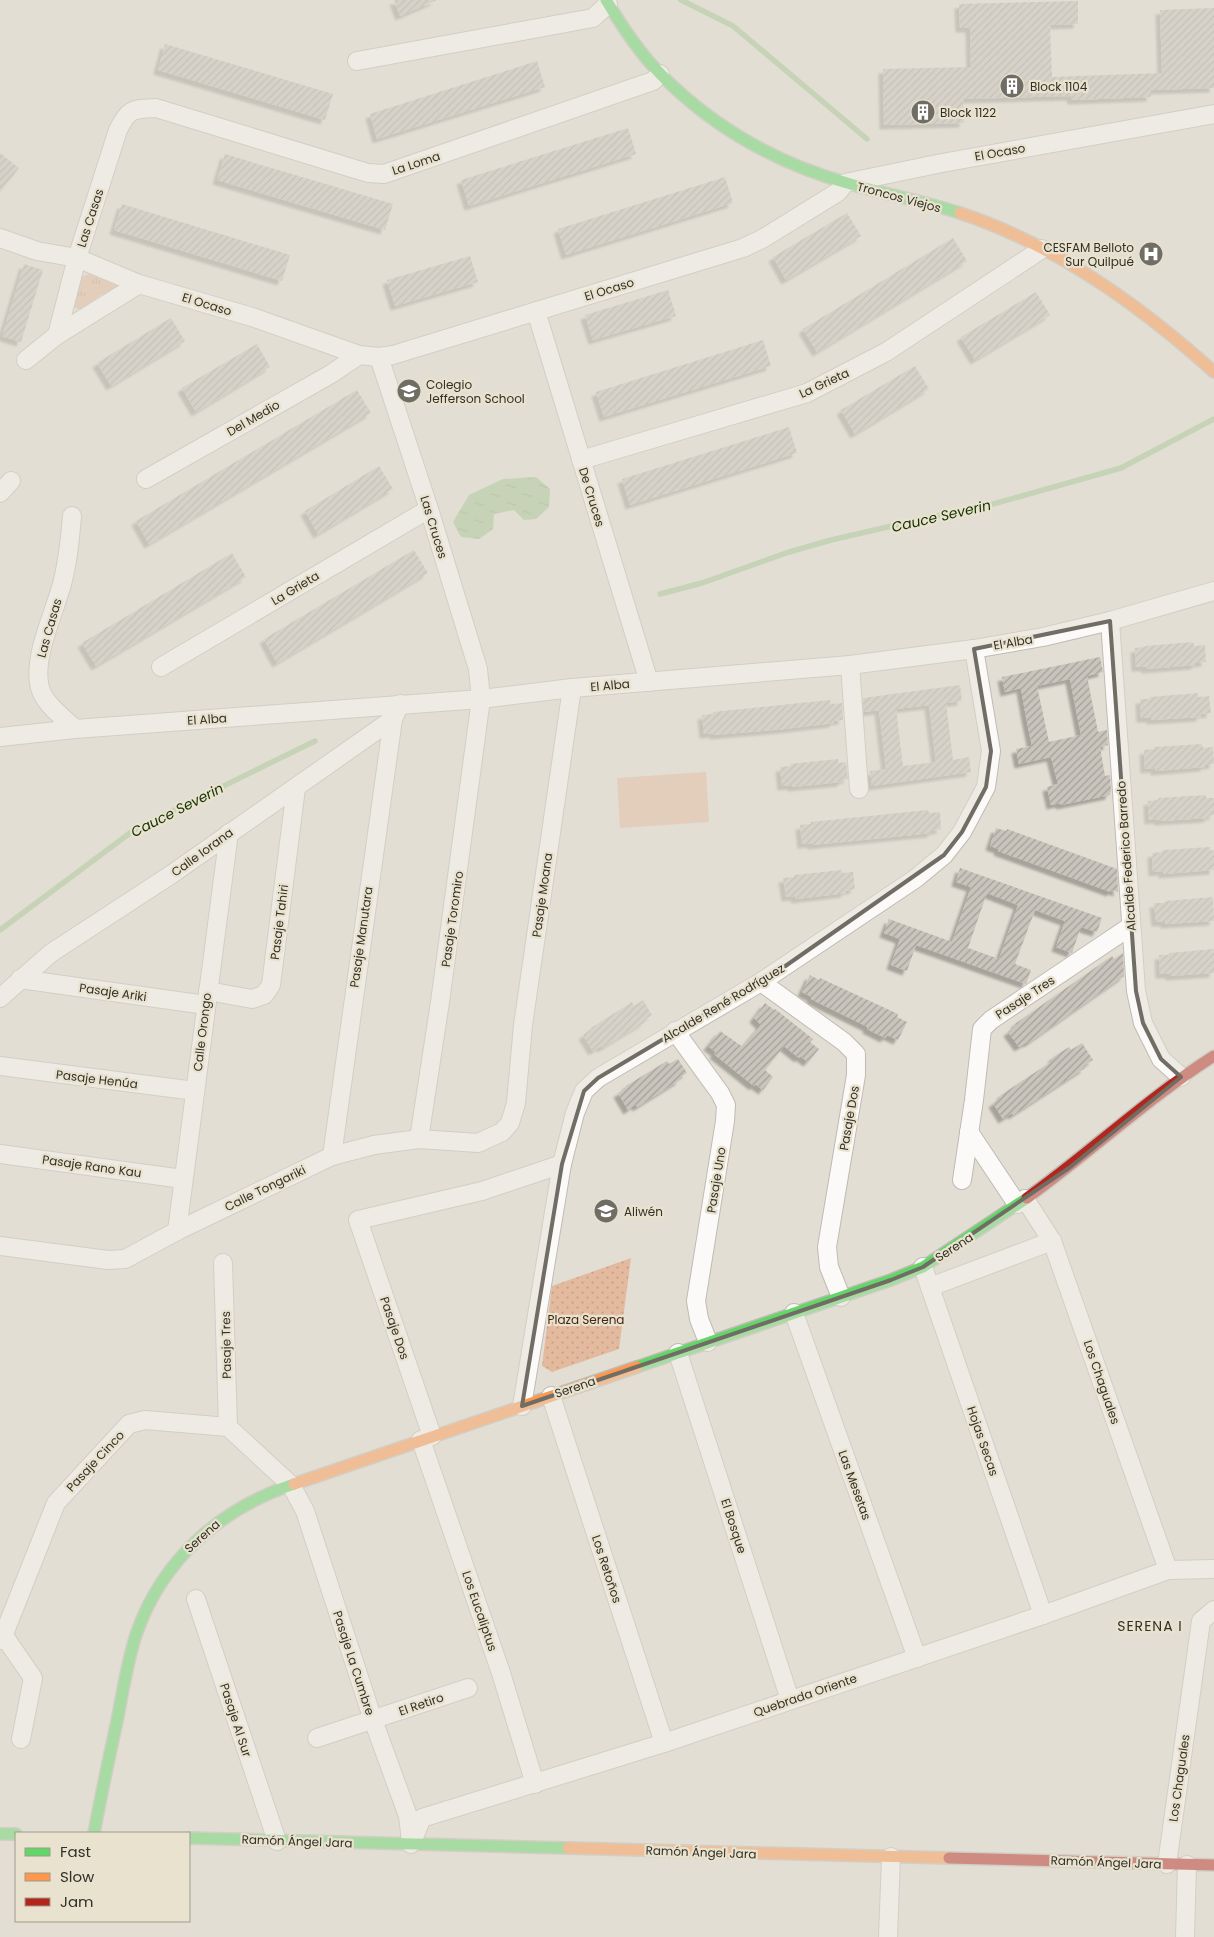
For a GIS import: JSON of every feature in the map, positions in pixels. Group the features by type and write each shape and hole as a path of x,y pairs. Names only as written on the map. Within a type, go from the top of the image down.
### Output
{"street":[{"path":"356,61 592,18 607,2"},
{"name":"Troncos Viejos","path":"607,2 624,29 660,74 688,101 732,133 758,149 787,162 845,183 924,202 989,223 1042,249 1119,294 1155,321 1214,372"},
{"name":"La Loma","path":"118,130 124,118 134,109 156,108 368,173 384,174 653,81 660,74"},
{"name":"El Ocaso","path":"0,238 38,251 77,258 139,284 252,317 359,355 379,358 743,248 762,239 838,192 845,183 942,163 1214,114"},
{"name":"Las Casas","path":"57,335 77,258 118,130"},
{"name":"La Grieta","path":"581,460 807,393 886,352 1042,249"},
{"path":"26,360 57,335 139,284"},
{"name":"De Cruces","path":"536,311 649,682"},
{"name":"Del Medio","path":"146,480 331,374 359,355"},
{"name":"Las Cruces","path":"379,358 429,509 478,669 481,699"},
{"name":"La Grieta","path":"161,667 429,509"},
{"name":"Las Casas","path":"72,516 70,544 63,583 38,665 40,689 50,706 74,729"},
{"name":"El Alba","path":"0,737 74,729 396,711 572,688 850,665 1043,637 1110,621 1214,591"},
{"name":"Alcalde Federico Barredo","path":"1110,621 1136,991 1143,1023 1161,1060 1181,1077"},
{"name":"Alcalde René Rodríguez","path":"522,1406 562,1164 572,1121 584,1091 598,1078 761,982 915,879 944,855 962,832 986,787 991,751 974,648"},
{"path":"850,665 859,789"},
{"name":"Pasaje Moana","path":"516,1103 523,1025 572,688"},
{"name":"Pasaje Toromiro","path":"419,1139 442,992 481,699"},
{"name":"Calle Iorana","path":"0,998 51,953 172,874 228,833 296,788 396,711"},
{"name":"Pasaje Manutara","path":"332,1156 396,711"},
{"name":"Pasaje Tahiri","path":"207,998 252,999 264,995 271,985 296,788"},
{"name":"Calle Orongo","path":"177,1231 228,833"},
{"name":"Pasaje Tres","path":"962,1180 982,1029 990,1020 1131,926"},
{"name":"Pasaje Ariki","path":"20,979 207,998"},
{"name":"Pasaje Dos","path":"761,982 844,1042 856,1054 856,1075 827,1247 829,1266 841,1297"},
{"name":"Pasaje Uno","path":"675,1031 720,1093 726,1105 725,1122 696,1302 699,1319 708,1342"},
{"name":"Serena","path":"94,1832 131,1656 142,1620 155,1593 180,1556 211,1526 248,1502 291,1485 891,1280 923,1266 955,1248 1069,1168 1181,1077 1214,1056"},
{"name":"Pasaje Henúa","path":"0,1066 195,1091"},
{"name":"Calle Tongariki","path":"0,1246 108,1260 125,1258 332,1156 374,1145 419,1139 478,1143 489,1139 502,1132 510,1123 516,1103"},
{"path":"969,1132 1021,1201"},
{"name":"Pasaje Rano Kau","path":"0,1154 183,1179"},
{"name":"Pasaje Dos","path":"427,1438 358,1220 482,1191 562,1164"},
{"name":"Los Chaguales","path":"1021,1201 1052,1241 1168,1570"},
{"name":"Serena","path":"930,1287 1052,1241"},
{"name":"Pasaje Tres","path":"224,1262 228,1427"},
{"name":"Hojas Secas","path":"923,1266 1043,1615"},
{"name":"Las Mesetas","path":"794,1313 917,1658"},
{"name":"El Bosque","path":"678,1352 790,1700"},
{"name":"Los Retoños","path":"551,1396 664,1743"},
{"name":"Pasaje Cinco","path":"1,1634 56,1503 129,1424 146,1420 228,1427"},
{"path":"228,1427 291,1485"},
{"name":"Los Eucaliptus","path":"427,1438 535,1784"},
{"name":"Pasaje La Cumbre","path":"291,1485 305,1512 373,1720 408,1816 411,1844"},
{"name":"Quebrada Oriente","path":"411,1844 422,1818 664,1743 1043,1615 1168,1570 1214,1569"},
{"name":"Pasaje Al Sur","path":"196,1599 277,1841"},
{"name":"Los Chaguales","path":"1167,1864 1201,1621 1214,1610"},
{"path":"1,1634 33,1678 21,1739"},
{"name":"El Retiro","path":"317,1738 468,1688"},
{"path":"0,1835 15,1834"},
{"name":"Ramón Ángel Jara","path":"190,1838 1214,1865"},
{"path":"888,1937 890,1857"},
{"path":"1185,1937 1187,1864"}],"highlighted area":[{"path":"1110,621 1136,991 1143,1023 1161,1059 1181,1077 1069,1168 923,1267 891,1280 522,1406 562,1164 584,1091 598,1078 784,967 944,855 962,832 986,787 991,751 974,649"}],"green space":[{"path":"89,274 119,283 118,291 101,295 80,310 74,307 81,277"},
{"path":"706,772 709,822 620,828 617,778"},
{"name":"Plaza Serena","path":"631,1258 619,1349 552,1372 542,1366 552,1286"}],"water":[{"path":"536,477 550,489 549,507 536,519 524,520 514,510 494,514 493,529 479,539 461,537 453,522 469,495 503,479"}],"building":[{"path":"394,0 437,0 400,16"},
{"path":"1078,1 1078,24 1050,25 1052,77 1162,73 1160,10 1214,8 1214,88 1151,90 1151,97 1072,100 1071,96 963,99 964,123 884,125 883,69 971,67 970,28 960,28 959,4"},
{"path":"165,44 333,94 325,120 158,70"},
{"path":"537,61 545,87 377,139 370,114"},
{"path":"628,128 636,154 469,206 461,180"},
{"path":"0,153 19,168 0,192"},
{"path":"225,154 393,204 385,230 217,180"},
{"path":"725,177 733,203 566,255 558,229"},
{"path":"122,204 290,255 282,281 114,230"},
{"path":"847,213 861,236 786,280 773,257"},
{"path":"953,238 967,261 817,352 803,329"},
{"path":"470,256 478,282 395,306 387,280"},
{"path":"24,264 43,270 21,342 2,336"},
{"path":"668,290 676,316 593,340 585,315"},
{"path":"1036,292 1050,315 975,360 961,337"},
{"path":"171,318 185,341 111,386 97,363"},
{"path":"763,340 771,366 604,417 596,392"},
{"path":"257,344 270,367 196,412 182,388"},
{"path":"915,366 929,389 855,434 841,410"},
{"path":"357,390 371,413 149,544 136,521"},
{"path":"789,427 797,453 630,505 622,479"},
{"path":"379,466 393,489 318,534 305,511"},
{"path":"414,550 428,573 277,663 264,639"},
{"path":"232,553 246,577 96,666 82,643"},
{"path":"1193,642 1194,646 1205,645 1206,662 1196,663 1196,665 1146,669 1146,667 1136,667 1135,648"},
{"path":"1100,657 1103,672 1087,676 1098,732 1107,730 1108,745 1100,747 1105,776 1110,775 1110,795 1061,805 1060,803 1051,805 1047,787 1058,784 1051,757 1019,764 1016,749 1032,746 1021,688 1005,692 1002,677","holes":["1070,679 1081,735 1049,742 1037,686"]},
{"path":"960,685 962,701 946,703 953,760 969,757 971,772 872,786 870,771 886,769 879,710 864,712 863,698","holes":["929,705 936,762 903,766 896,709"]},
{"path":"1198,693 1198,697 1209,696 1211,713 1201,714 1201,717 1151,720 1151,718 1141,718 1140,699"},
{"path":"830,700 831,704 842,703 843,720 834,721 834,723 784,729 714,735 714,733 704,734 702,715 713,714 713,712"},
{"path":"1202,744 1203,748 1213,747 1214,764 1205,765 1205,767 1155,771 1155,768 1145,769 1144,750 1155,749 1154,747"},
{"path":"838,759 839,763 846,762 848,779 842,780 842,782 792,787 792,785 782,786 780,767 791,766 790,764"},
{"path":"1206,795 1206,798 1214,798 1214,815 1208,816 1209,818 1149,820 1148,801 1158,800 1158,798"},
{"path":"928,810 929,813 940,812 941,829 932,831 932,833 812,845 812,843 802,844 800,825 811,824 811,822"},
{"path":"996,828 1006,831 1007,829 1117,869 1118,892 1112,890 1111,892 998,851 999,849 990,846"},
{"path":"1210,847 1211,851 1214,850 1214,870 1163,874 1163,871 1153,872 1152,853 1162,852 1162,850"},
{"path":"960,868 1102,918 1097,932 1081,927 1072,953 1056,947 1065,921 1035,910 1015,964 1031,970 1026,984 916,945 907,971 891,965 900,939 884,933 889,919 952,942 971,887 956,882","holes":["987,893 1018,905 999,959 968,948"]},
{"path":"842,870 842,873 853,872 855,889 845,891 846,893 796,899 795,896 786,897 783,878"},
{"path":"1213,897 1214,921 1165,924 1165,922 1156,922 1154,903"},
{"path":"1214,949 1214,973 1170,976 1170,974 1160,974 1159,955"},
{"path":"1123,953 1124,976 1028,1043 1019,1047 1008,1032 1016,1026 1015,1024 1112,956 1114,959"},
{"path":"810,975 898,1014 897,1017 907,1022 898,1040 887,1035 885,1038 867,1029 868,1027 811,999 812,997 802,992"},
{"path":"643,1000 652,1015 644,1020 645,1022 602,1048 601,1046 593,1051 583,1035 632,1002 634,1006"},
{"path":"765,1003 813,1039 810,1042 819,1049 808,1062 800,1056 799,1058 784,1046 765,1070 773,1077 763,1090 755,1084 754,1086 714,1054 716,1052 708,1046 720,1031 743,1047 761,1025 754,1018"},
{"path":"1082,1043 1093,1060 1083,1066 1085,1068 1013,1115 1012,1113 1003,1119 993,1103 1002,1097 1001,1095 1054,1060 1052,1058 1069,1047 1071,1050"},
{"path":"678,1059 687,1073 679,1078 680,1080 637,1107 636,1104 628,1110 618,1093 667,1061 669,1064"}],"waterway":[{"path":"681,0 733,26 867,139"},
{"name":"Cauce Severin","path":"660,594 702,583 789,552 831,540 979,508 1121,468 1214,419"},
{"name":"Cauce Severin","path":"0,930 134,830 315,741"}],"traffic: fast":[{"path":"606,0 639,50 672,86 694,105 741,137 792,164 819,174 960,213"},
{"path":"637,1367 891,1280 923,1267 1027,1198"},
{"path":"94,1832 130,1654 148,1606 162,1581 179,1559 219,1522 267,1494 294,1484"},
{"path":"0,1834 15,1834"},
{"path":"190,1838 568,1848"}],"traffic: slow":[{"path":"960,213 995,226 1029,242 1095,279 1157,324 1214,372"},
{"path":"294,1484 637,1367"},
{"path":"568,1848 949,1858"}],"traffic: jam":[{"path":"1027,1198 1166,1089 1214,1056"},
{"path":"949,1858 1214,1865"}],"place":[{"name":"Block 1104","path":"1012,86"},
{"name":"Block 1122","path":"923,112"},
{"name":"CESFAM Belloto Sur Quilpué","path":"1151,254"},
{"name":"Colegio Jefferson School","path":"409,391"},
{"name":"Aliwén","path":"606,1211"}],"district":[{"name":"SERENA I","path":"1150,1626"}]}
